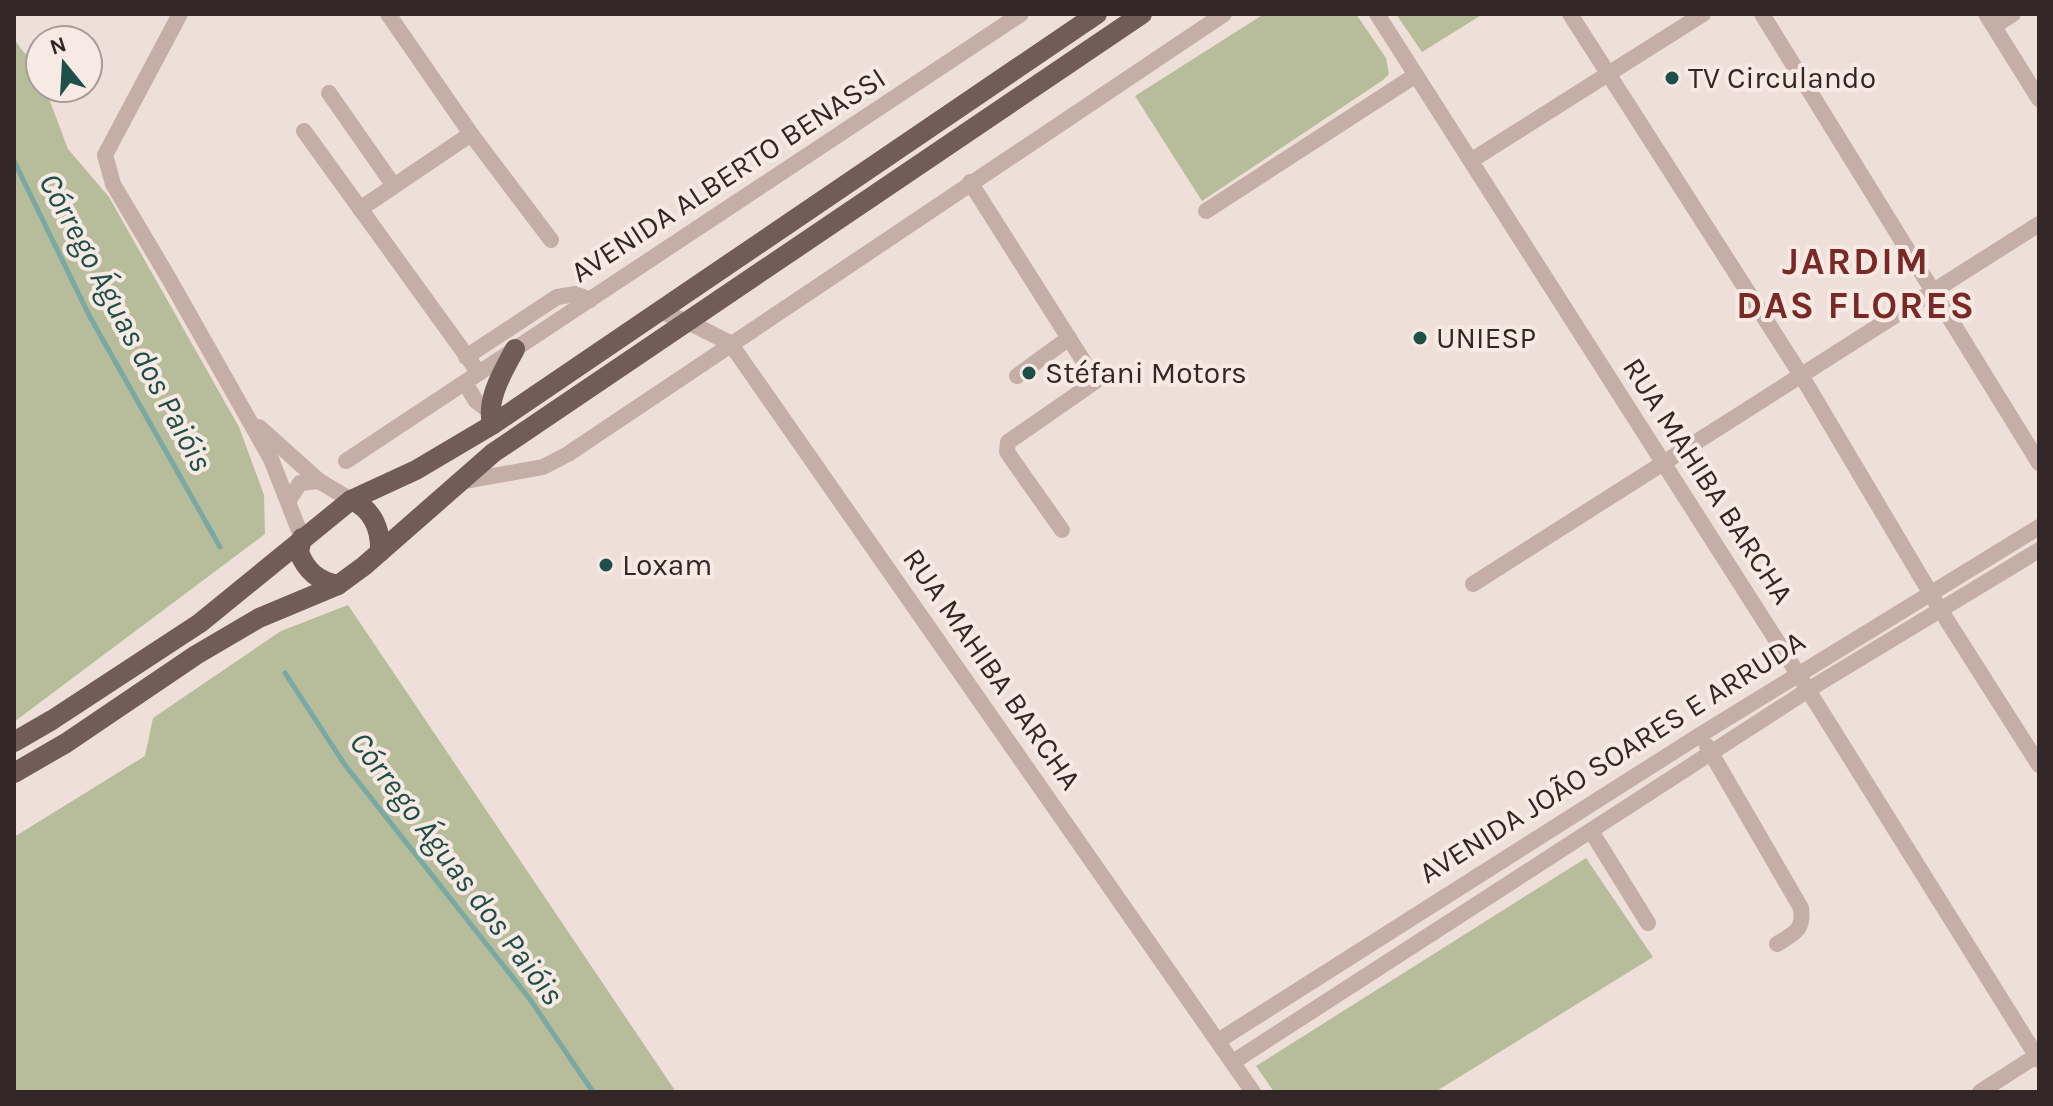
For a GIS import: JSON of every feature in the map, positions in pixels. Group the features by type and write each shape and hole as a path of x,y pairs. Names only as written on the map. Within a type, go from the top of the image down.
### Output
{"main road":[{"path":"14,742 200,623 351,500 416,470 490,418 659,311 1097,14"},
{"path":"14,773 66,743 196,655 259,618 338,585 493,453 1142,14"},
{"path":"490,418 498,382 515,349"},
{"path":"351,500 362,505 375,521 380,552"},
{"path":"302,538 299,552 309,571 327,583 338,585"}],"street":[{"path":"180,14 105,155 113,184 271,459 302,538"},
{"path":"388,14 471,134 551,240"},
{"name":"AVENIDA ALBERTO BENASSI","path":"346,461 1021,14"},
{"path":"460,482 543,467 568,454 1224,14"},
{"name":"RUA MAHIBA BARCHA","path":"1377,14 2038,1057"},
{"path":"1570,14 1801,375 1941,611 2039,765"},
{"path":"1472,160 1703,14"},
{"path":"1762,14 2039,463"},
{"path":"2013,14 1990,20 2039,99"},
{"path":"1206,211 1416,75"},
{"path":"329,93 394,186"},
{"path":"304,131 466,357 476,401 490,418"},
{"path":"360,209 471,134"},
{"path":"970,182 1096,381 1008,442 1006,447 1062,530"},
{"path":"1473,584 2039,224"},
{"path":"466,357 557,297 576,294 590,300"},
{"name":"RUA MAHIBA BARCHA","path":"659,311 730,343 1253,1092"},
{"path":"1017,376 1069,338"},
{"path":"246,416 319,481 351,500"},
{"path":"289,500 300,483 319,481"},
{"name":"AVENIDA JOÃO SOARES E ARRUDA","path":"1218,1041 1700,735 2039,527"},
{"name":"AVENIDA JOÃO SOARES E ARRUDA","path":"1233,1062 1808,690 2039,550"},
{"path":"1764,695 1775,712"},
{"path":"1700,735 1801,908 1803,921 1799,929 1777,944"},
{"path":"1591,831 1648,923"},
{"path":"1344,959 1358,981"},
{"path":"1980,1092 2038,1057"}],"green space":[{"path":"1264,14 1356,14 1386,58 1389,74 1202,201 1135,96"},
{"path":"1396,14 1483,14 1422,52"},
{"path":"14,38 24,52 24,104 51,104 68,149 109,197 239,427 264,495 265,534 14,722"},
{"path":"348,605 676,1092 14,1092 14,837 145,756 153,718 281,631"},
{"path":"1586,858 1653,957 1435,1092 1274,1092 1256,1066"}],"waterway":[{"name":"Córrego Águas dos Paióis","path":"14,161 90,317 220,547"},
{"name":"Córrego Águas dos Paióis","path":"285,673 345,765 529,998 593,1092"}],"place":[{"name":"TV Circulando","path":"1672,78"},
{"name":"UNIESP","path":"1420,338"},
{"name":"Stéfani Motors","path":"1029,373"},
{"name":"Loxam","path":"606,565"}],"district":[{"name":"JARDIM DAS FLORES","path":"1856,283"}]}
